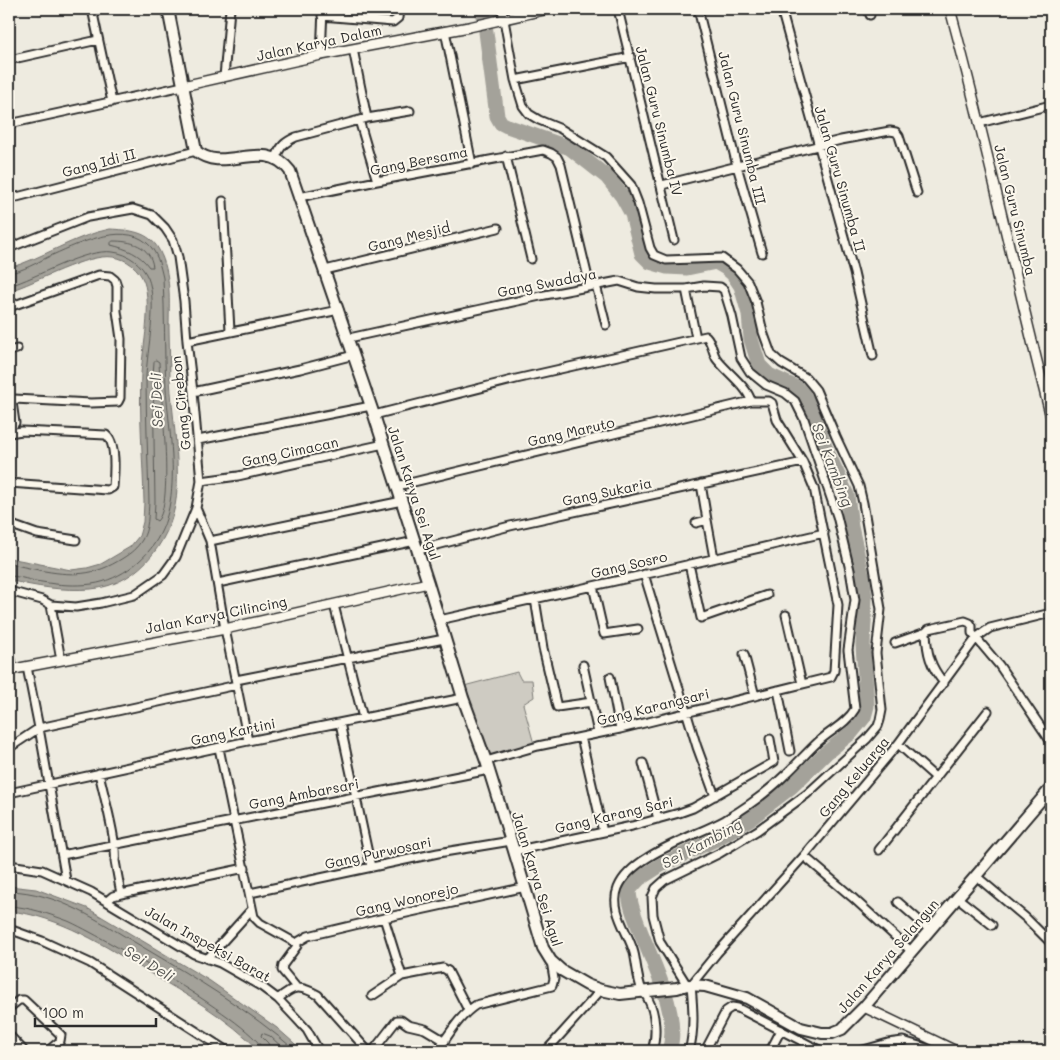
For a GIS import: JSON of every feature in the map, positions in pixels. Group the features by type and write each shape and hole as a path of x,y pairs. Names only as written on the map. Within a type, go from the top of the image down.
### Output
{"main road":[{"path":"168,9 196,150 203,157 219,159 262,156 276,158"},
{"name":"Jalan Karya Sei Agul","path":"276,158 284,163 290,171 349,338 463,698 526,886 542,948 551,961 573,978 601,990 620,994 644,991"},
{"name":"Jalan Karya Selangun","path":"644,991 685,986 705,986 747,998 801,1028 832,1034 842,1029 864,1007 1051,788"}],"street":[{"path":"92,9 112,102"},
{"path":"224,77 230,9"},
{"path":"321,55 323,12 393,22 398,18 399,9"},
{"path":"502,9 501,20 515,80 523,106 529,114 561,130 606,157 631,185 638,203 650,248 654,255 666,260 722,258 737,269 748,282 756,302 763,332 771,354 781,363 806,378 816,390 860,486 881,609 876,653 882,710 880,720 878,726 867,739 807,794 758,830 720,853 666,880 656,888 652,897 653,915 660,942 693,1004 693,1039 689,1051"},
{"name":"Jalan Karya Dalam","path":"183,86 321,55 469,27 548,9"},
{"name":"Jalan Guru Sinumba IV","path":"618,9 674,240"},
{"name":"Jalan Guru Sinumba III","path":"698,9 737,166 762,253"},
{"name":"Jalan Guru Sinumba II","path":"781,9 854,273 872,356"},
{"name":"Jalan Guru Sinumba","path":"950,9 1047,384 1051,418"},
{"path":"445,31 472,164"},
{"path":"9,60 98,40"},
{"path":"353,49 367,118"},
{"path":"515,80 631,57"},
{"path":"9,124 183,86"},
{"path":"979,123 1051,105"},
{"path":"276,158 280,148 287,141 367,118 410,111"},
{"path":"359,120 377,181"},
{"path":"662,185 818,146 887,131 896,132 900,139 917,192"},
{"name":"Gang Idi II","path":"9,199 196,150"},
{"name":"Gang Bersama","path":"299,197 506,156 543,150 551,152 557,157 561,165 593,286"},
{"path":"506,156 531,259"},
{"path":"223,201 230,332"},
{"name":"Gang Cirebon","path":"9,248 88,217 133,209 152,215 165,228 176,248 184,301 201,481 196,508 176,557 163,575 134,595 76,607 51,605 42,600 9,591"},
{"name":"Gang Mesjid","path":"325,270 498,228"},
{"path":"9,307 99,276 110,276 115,280 117,286 116,305 121,339 120,398 118,402 91,403 14,399 12,402 14,423 9,428"},
{"name":"Gang Swadaya","path":"349,338 619,281 638,287 656,289 704,286 722,288 732,316 741,358 750,372 766,385 785,393 795,401 804,419 837,516 850,570 855,600 848,650 854,709 851,716 818,742 785,776 743,809 724,821 654,854 625,876 617,890 615,900 632,947 644,991"},
{"path":"593,286 606,325"},
{"path":"686,288 696,338"},
{"path":"187,341 339,310"},
{"path":"198,440 373,410 706,336 716,358 730,372 751,401 770,401 777,420 803,462 814,488 824,532"},
{"path":"9,351 17,348"},
{"path":"193,392 300,369 354,355"},
{"name":"Gang Maruto","path":"397,486 751,401"},
{"path":"9,433 22,431 106,435 113,443 114,478 113,487 108,490 9,483"},
{"name":"Gang Cimacan","path":"201,481 238,476 384,444"},
{"name":"Gang Sukaria","path":"218,583 510,526 803,462"},
{"path":"700,484 714,558"},
{"path":"210,541 402,501"},
{"path":"196,508 210,541 225,629 248,741"},
{"path":"696,523 707,520"},
{"path":"9,524 37,534 76,540"},
{"name":"Gang Sosro","path":"439,620 824,532"},
{"name":"Gang Karangsari","path":"487,766 538,746 620,729 831,677 834,671 838,614 824,532"},
{"path":"689,564 701,618 768,595"},
{"path":"644,574 686,712 715,796"},
{"name":"Jalan Karya Cilincing","path":"11,670 225,629 428,583"},
{"path":"593,586 604,634 638,629"},
{"path":"535,599 543,648 557,707 592,702"},
{"path":"51,605 61,660"},
{"path":"334,605 363,718"},
{"name":"Gang Keluarga","path":"685,986 804,856 898,744 944,684 976,637 990,628 1051,613"},
{"path":"786,615 802,684"},
{"path":"895,643 926,632 929,629 965,621 970,623 972,633 999,665 1051,742"},
{"path":"926,632 927,648 934,671 944,684"},
{"path":"9,748 39,728 348,657 444,639"},
{"path":"9,650 11,670"},
{"path":"744,654 754,696"},
{"path":"583,665 598,733"},
{"path":"27,667 66,880"},
{"path":"610,677 620,729"},
{"path":"778,690 790,751"},
{"name":"Gang Kartini","path":"9,793 248,741 463,698"},
{"path":"879,850 988,711"},
{"path":"340,723 371,868"},
{"path":"581,736 603,832"},
{"name":"Gang Karang Sari","path":"513,846 603,832 694,808 774,762 770,738"},
{"path":"898,744 936,777"},
{"path":"219,748 254,917 260,923 296,943 297,946 283,965 282,970 296,987"},
{"path":"643,763 658,819"},
{"name":"Gang Ambarsari","path":"62,855 356,796 487,766"},
{"path":"99,773 114,844 121,894"},
{"name":"Gang Purwosari","path":"250,893 438,853 513,846"},
{"path":"804,856 852,897 911,952"},
{"name":"Jalan Inspeksi Barat","path":"9,865 42,870 66,880 107,901 194,954 235,971 262,986 278,999 307,1030 319,1051"},
{"path":"107,901 113,896 121,894 245,868"},
{"path":"976,876 1026,918 1051,943"},
{"name":"Gang Wonorejo","path":"296,943 308,936 526,886"},
{"path":"958,898 992,925"},
{"path":"898,902 930,930"},
{"path":"207,959 252,909"},
{"path":"384,918 402,976"},
{"path":"9,929 42,941 90,963 227,1051"},
{"path":"437,1051 468,1010 476,1005 552,986 554,979 551,961"},
{"path":"372,996 402,976 438,968 446,969 468,1010"},
{"path":"278,999 296,987 310,990 318,995 368,1051"},
{"path":"548,1050 601,990"},
{"path":"644,991 652,1009 656,1036 652,1051"},
{"path":"9,1008 19,1000 24,1000 61,1035 60,1041 48,1051"},
{"path":"705,1051 726,1011 732,1007 738,1008 821,1051"},
{"path":"864,1007 956,1051"},
{"path":"373,1051 397,1020 401,1020 408,1025 425,1028 445,1041"},
{"path":"770,1051 781,1030"},
{"path":"9,1035 24,1051"},
{"path":"860,1051 888,1043 904,1041 936,1051"}],"shaded area":[{"path":"517,672 521,680 532,680 534,697 523,704 534,744 488,758 464,686"}],"water":[{"name":"Sei Deli","path":"110,229 131,231 150,239 159,250 166,269 169,298 170,378 176,446 177,488 175,506 163,540 140,568 125,578 109,585 91,589 60,589 9,580 9,558 71,570 87,568 101,564 130,547 139,536 143,522 144,502 141,373 147,314 146,291 142,277 136,268 128,262 113,257 102,257 76,264 9,291 9,268 71,242"},
{"name":"Sei Deli","path":"9,886 36,889 87,908 210,981 277,1028 303,1051 260,1051 248,1039 207,1008 99,943 46,919 9,911"}],"waterway":[{"name":"Sei Kambing","path":"483,9 497,116 501,123 570,148 607,177 622,196 632,214 642,254 650,262 667,267 687,268 716,262 733,274 741,286 749,314 751,339 759,365 769,375 797,388 804,396 810,406 825,447 847,495 851,527 863,580 865,599 863,646 867,706 864,717 851,733 826,753 791,787 751,818 716,839 661,865 639,879 629,890 633,910 669,1006 672,1037 669,1051"}]}
